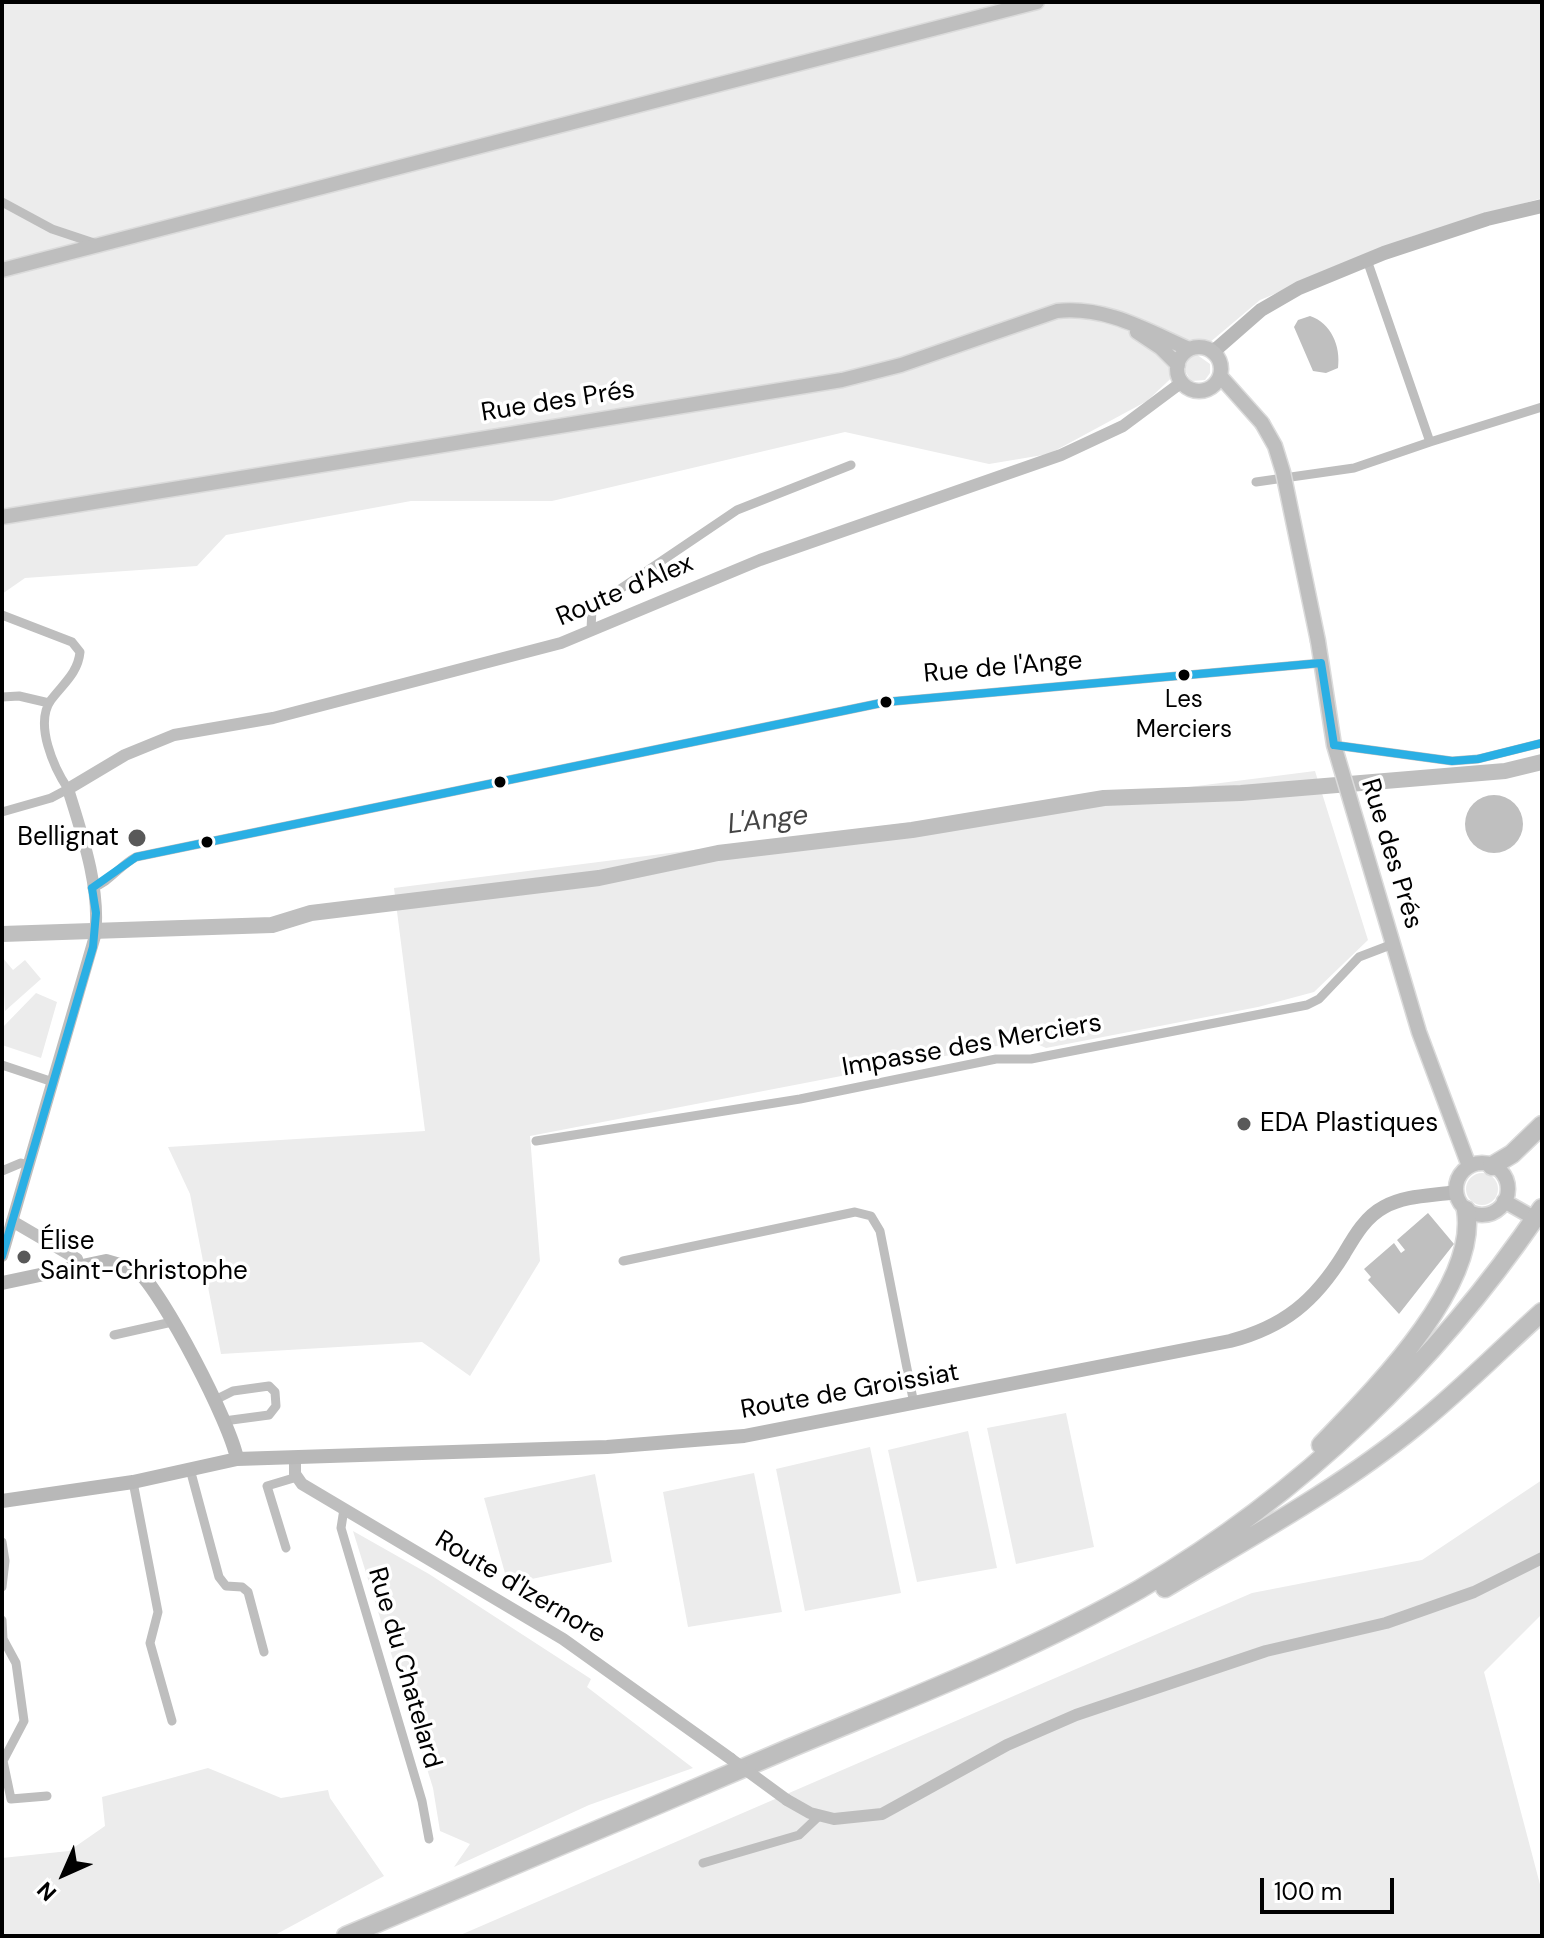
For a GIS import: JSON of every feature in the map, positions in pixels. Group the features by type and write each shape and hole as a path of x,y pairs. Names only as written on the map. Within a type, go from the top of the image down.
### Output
{"highway":[{"path":"1492,1166 1512,1154 1542,1125"},
{"path":"1264,1506 1369,1395 1422,1327 1463,1258 1468,1232 1466,1210"},
{"path":"346,1936 1025,1648 1138,1589 1264,1506 1347,1437 1429,1355 1489,1282 1534,1211"},
{"path":"1177,1580 1280,1509 1388,1414 1470,1325 1542,1230"},
{"path":"378,1936 1013,1667 1083,1633 1248,1539 1389,1447 1542,1312"}],"main road":[{"path":"2,270 1037,2"},
{"path":"1213,352 1261,310 1299,288 1367,260 1487,219 1542,206"},
{"name":"Rue des Prés","path":"2,517 842,380 901,365 1057,311 1079,310 1113,316 1143,326 1189,349"},
{"name":"Rue des Prés","path":"1113,316 1161,348 1178,365"},
{"path":"1210,388 1220,376 1220,363 1213,352 1202,347 1189,349 1178,365 1182,382 1198,391 1210,388 1228,394 1258,418"},
{"name":"Rue des Prés","path":"1220,376 1258,418 1275,446 1318,641 1334,745 1419,1032 1469,1166"},
{"path":"1469,1166 1492,1166 1506,1179 1504,1201 1486,1214 1466,1210 1456,1192 1458,1179 1469,1166"},
{"name":"Route de Groissiat","path":"2,1501 133,1482 237,1459 701,1441 788,1429 1155,1357 1262,1331 1291,1317 1315,1296 1365,1222 1382,1208 1412,1197 1456,1192"},
{"path":"1504,1201 1534,1211"},
{"path":"2,1283 106,1261 137,1270 172,1322 215,1400 237,1459"}],"street":[{"path":"2,202 52,229 100,245"},
{"path":"1367,260 1430,442"},
{"name":"Route d'Alex","path":"68,789 125,755 174,735 309,710 561,643 760,560 1061,455 1123,426 1182,382"},
{"path":"1256,482 1354,468 1542,407"},
{"path":"591,630 592,608 737,510 851,465"},
{"path":"2,615 72,642 80,652 79,663 49,703 46,736 52,764 68,789 92,888 96,925 93,947 2,1256"},
{"name":"Rue de l'Ange","path":"92,888 108,881 124,863 136,857 886,702 1321,663"},
{"path":"2,697 19,696 49,703"},
{"path":"1334,745 1452,761 1478,759 1542,743"},
{"path":"2,812 51,798 68,789"},
{"name":"Impasse des Merciers","path":"536,1141 800,1099 996,1059 1031,1059 1307,1005 1319,999 1359,957 1393,944"},
{"path":"2,1065 53,1082"},
{"path":"2,1171 21,1163 29,1165"},
{"path":"623,1261 855,1212 871,1216 880,1231 914,1404"},
{"path":"12,1221 77,1259 79,1266"},
{"path":"114,1335 172,1322"},
{"path":"215,1400 254,1386 269,1386 275,1392 276,1406 269,1415 224,1421"},
{"path":"286,1548 267,1486 297,1477 295,1457"},
{"path":"190,1469 219,1577 226,1586 242,1587 248,1592 264,1652"},
{"name":"Route d'Izernore","path":"297,1477 302,1484 563,1639 787,1800 819,1816"},
{"path":"133,1482 158,1612 150,1643 172,1721"},
{"name":"Rue du Chatelard","path":"344,1509 341,1528 422,1801 429,1839"},
{"path":"2,1542 5,1561 2,1587"},
{"path":"703,1863 799,1835 819,1816 846,1820 882,1814 1007,1745 1076,1715 1266,1651 1386,1623 1474,1592 1542,1558"},
{"path":"2,1620 3,1639 16,1663 24,1721 3,1761 11,1799 47,1796"}],"shaded area":[{"path":"2,2 1542,2 1542,198 1413,236 1260,300 1196,354 1210,364 1210,373 1205,380 1191,381 1183,367 1147,401 1049,454 989,464 845,432 552,501 411,501 226,535 197,566 25,578 2,594"},
{"path":"1310,316 1324,324 1336,344 1338,368 1326,373 1313,371 1294,327 1298,320"},
{"path":"1315,771 1368,940 1314,992 1258,1007 1046,1048 1028,1040 530,1136 540,1261 470,1376 422,1342 221,1354 190,1194 168,1147 425,1131 394,888"},
{"path":"1494,795 1505,797 1514,804 1521,813 1521,835 1514,844 1505,851 1494,853 1483,851 1474,844 1467,835 1465,824 1467,813 1474,804 1483,797"},
{"path":"2,957 13,970 25,960 41,979 5,1011"},
{"path":"36,993 57,1002 41,1058 2,1045 2,1028"},
{"path":"1482,1173 1493,1178 1498,1189 1493,1200 1482,1205 1471,1200 1466,1189 1471,1178"},
{"path":"1428,1213 1454,1244 1399,1314 1368,1280 1371,1277 1364,1269 1394,1243 1401,1253 1405,1250 1397,1240"},
{"path":"1066,1413 1094,1547 1016,1564 987,1428"},
{"path":"968,1431 997,1568 917,1582 888,1450"},
{"path":"870,1447 901,1593 805,1611 776,1469"},
{"path":"754,1473 782,1612 688,1627 663,1492"},
{"path":"595,1474 612,1562 508,1584 484,1498"},
{"path":"1542,1480 1542,1614 1484,1672 1542,1892 1542,1936 458,1936 1252,1593 1422,1560"},
{"path":"353,1531 429,1574 591,1679 587,1687 693,1768 589,1805 454,1867 470,1844 440,1831 433,1788"},
{"path":"208,1768 281,1798 328,1790 330,1798 384,1876 273,1936 2,1936 2,1858 69,1851 105,1826 102,1797"}],"waterway":[{"name":"L'Ange","path":"2,934 272,925 311,913 599,878 718,853 912,830 1104,798 1241,793 1505,771 1542,762"}],"transit line":[{"path":"1321,663 1334,745"},
{"path":"92,888 136,857 886,702 1321,663"},
{"path":"1334,745 1452,761 1478,759 1542,743"},
{"path":"2,1256 93,947 96,913 92,888"}],"place":[{"name":"Les Merciers","path":"1184,675"},
{"name":"Bellignat","path":"137,838"},
{"name":"EDA Plastiques","path":"1244,1124"},
{"name":"Élise Saint-Christophe","path":"24,1257"}]}
